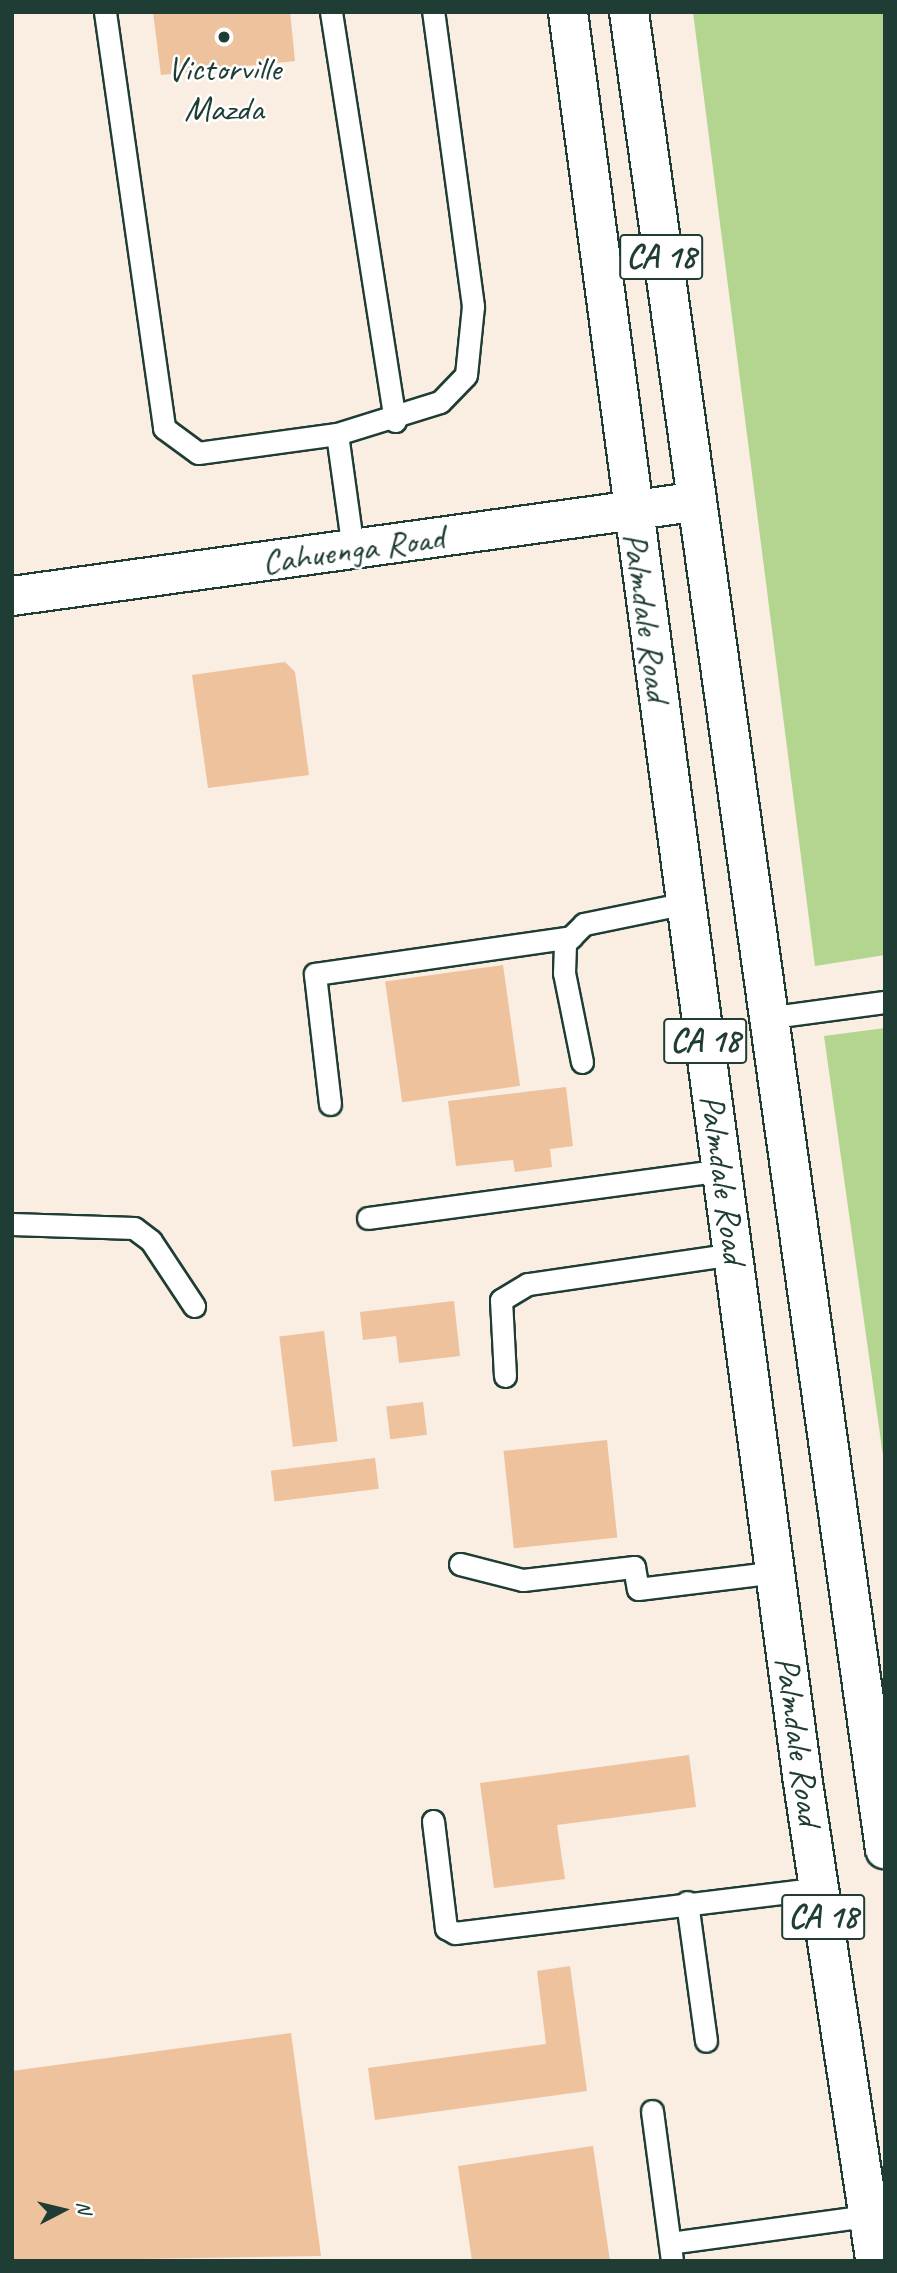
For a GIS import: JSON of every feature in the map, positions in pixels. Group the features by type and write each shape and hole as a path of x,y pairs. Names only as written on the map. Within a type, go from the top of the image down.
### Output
{"main road":[{"name":"Palmdale Road","path":"568,12 631,511 819,1888 875,2261"},
{"name":"Palmdale Road","path":"629,12 693,502 885,1850"},
{"name":"Cahuenga Road","path":"12,596 693,502"}],"lane":[{"path":"106,12 164,428 198,453 337,434 395,421 440,402 466,375 473,306 433,12"},
{"path":"331,12 395,421"},
{"path":"337,434 353,550"},
{"path":"582,1062 564,973 571,937 584,924 622,912 686,903"},
{"path":"330,1104 315,974 571,937"},
{"path":"766,1018 885,1002"},
{"path":"368,1218 722,1170"},
{"path":"12,1224 134,1228 151,1241 194,1306"},
{"path":"505,1376 501,1300 528,1284 733,1254"},
{"path":"460,1564 523,1580 634,1567 638,1589 776,1572"},
{"path":"433,1821 449,1931 819,1888"},
{"path":"687,1902 706,2040"},
{"path":"652,2111 671,2252 868,2216"}],"green space":[{"path":"693,12 885,12 885,955 815,966"},
{"path":"885,1028 885,1470 824,1036"}],"building":[{"name":"Victorville Mazda","path":"153,12 290,12 295,61 161,75"},
{"path":"285,662 295,672 309,775 208,788 192,675"},
{"path":"503,965 520,1086 402,1102 385,982"},
{"path":"566,1087 573,1146 550,1149 552,1167 515,1172 513,1160 456,1166 448,1101"},
{"path":"454,1301 460,1356 399,1363 396,1336 363,1340 360,1312"},
{"path":"324,1331 338,1441 293,1447 279,1336"},
{"path":"423,1402 427,1435 390,1439 386,1407"},
{"path":"607,1440 617,1537 514,1548 504,1451"},
{"path":"375,1458 379,1489 275,1502 271,1471"},
{"path":"689,1755 696,1807 557,1825 565,1879 494,1888 480,1783"},
{"path":"570,1966 587,2091 375,2120 368,2068 546,2044 537,1971"},
{"path":"291,2033 321,2256 12,2261 12,2071"},
{"path":"593,2146 610,2261 472,2261 458,2166"}],"place":[{"name":"Victorville Mazda","path":"224,37"}]}
